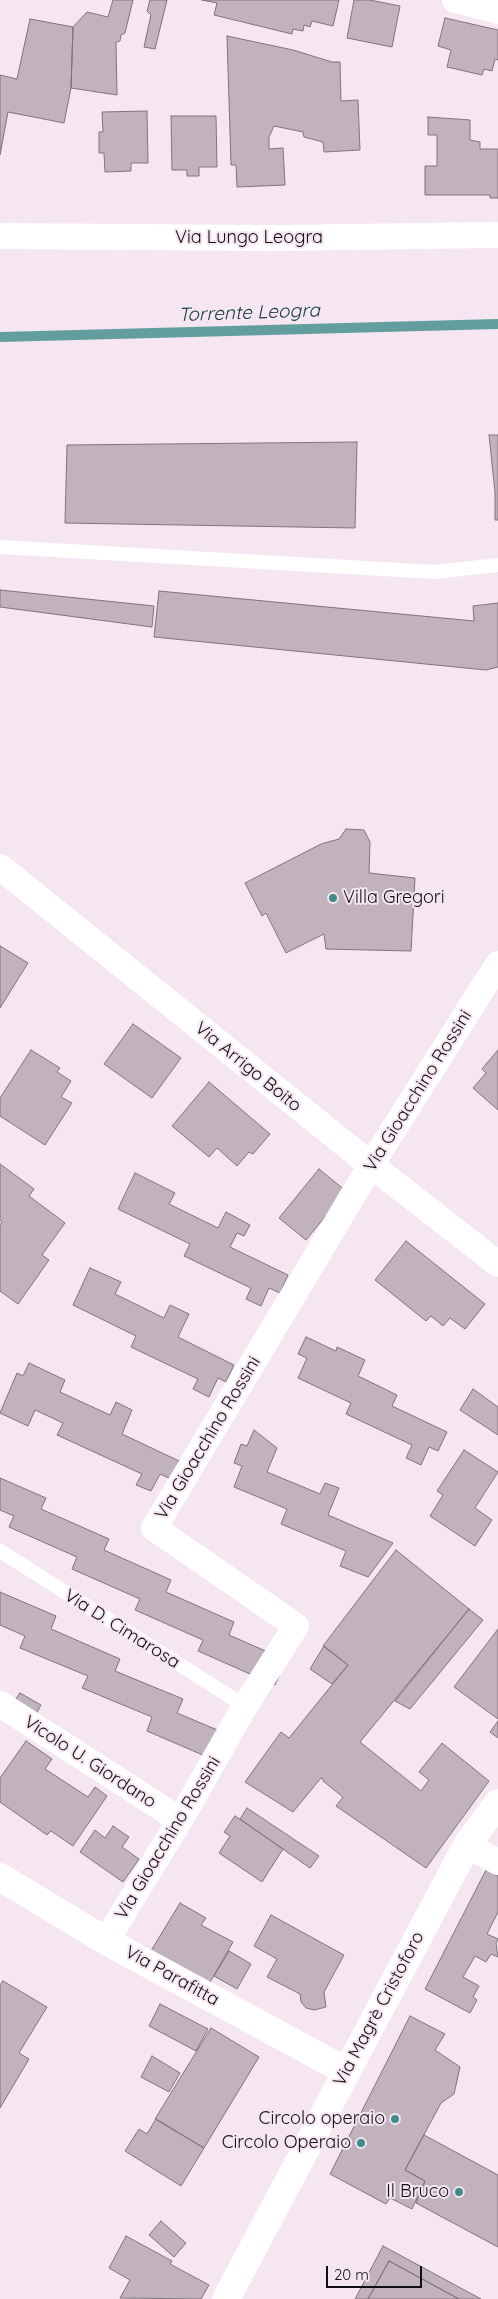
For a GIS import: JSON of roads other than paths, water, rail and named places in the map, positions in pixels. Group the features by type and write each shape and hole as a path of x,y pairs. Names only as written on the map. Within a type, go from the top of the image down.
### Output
{"street":[{"path":"454,0 498,11"},
{"name":"Via Lungo Leogra","path":"0,236 271,238 498,235"},
{"name":"Via Arrigo Boito","path":"0,867 371,1165 498,1264"},
{"name":"Via Gioacchino Rossini","path":"106,1941 180,1820 245,1706 296,1626 154,1528 371,1165 498,964"},
{"name":"Vicolo U. Giordano","path":"2,1712 180,1820"},
{"name":"Via Magrè Cristoforo","path":"226,2299 467,1845 498,1803"},
{"path":"467,1845 498,1862"},
{"name":"Via Parafitta","path":"0,1877 106,1941 346,2071"}],"lane":[{"path":"0,547 435,572 498,565"},
{"name":"Via D. Cimarosa","path":"0,1551 245,1706"}],"waterway":[{"name":"Torrente Leogra","path":"0,337 498,324"}],"place":[{"name":"Villa Gregori","path":"333,898"},
{"name":"Circolo operaio","path":"395,2119"},
{"name":"Circolo Operaio","path":"361,2143"},
{"name":"Il Bruco","path":"459,2192"}]}
